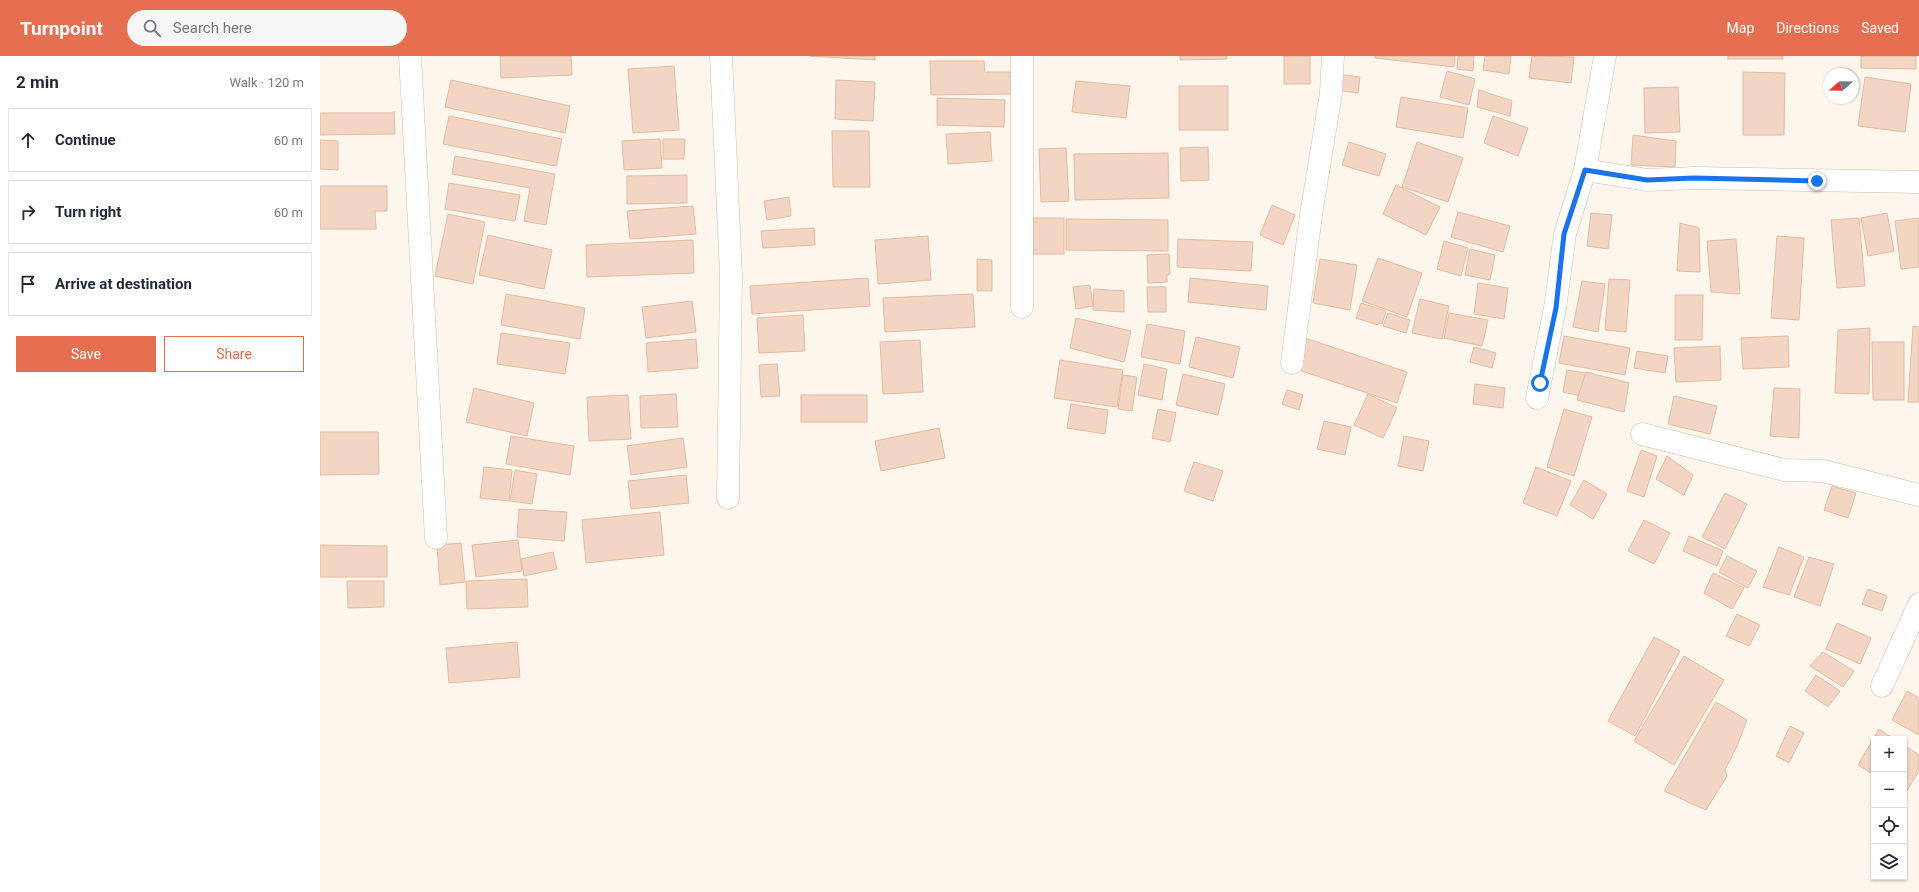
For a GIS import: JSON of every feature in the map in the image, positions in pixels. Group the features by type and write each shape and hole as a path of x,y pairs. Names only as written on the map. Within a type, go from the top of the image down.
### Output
{"street":[{"path":"410,56 436,538"},
{"path":"720,56 731,274 728,498"},
{"path":"1022,56 1022,307"},
{"path":"1292,363 1311,215 1331,93 1333,56"},
{"path":"1537,398 1556,308 1564,234 1585,170 1605,56"},
{"path":"1585,170 1647,180 1694,178 1919,182"},
{"path":"1642,434 1784,470 1823,470 1919,496"},
{"path":"1882,686 1919,604"}],"building":[{"path":"500,56 571,56 572,75 501,78"},
{"path":"810,56 875,56 875,60"},
{"path":"1180,56 1227,56 1227,59 1180,60"},
{"path":"1284,56 1310,56 1310,84 1284,84"},
{"path":"1375,56 1455,56 1454,67 1375,58"},
{"path":"1458,56 1474,56 1473,71 1457,69"},
{"path":"1485,56 1511,56 1509,74 1483,70"},
{"path":"1532,56 1574,57 1571,83 1529,78"},
{"path":"1728,56 1783,56 1783,59 1728,59"},
{"path":"1861,56 1916,56 1916,69 1861,68"},
{"path":"930,61 984,61 985,72 1011,72 1011,94 931,95"},
{"path":"674,66 679,130 633,133 628,69"},
{"path":"1447,71 1475,79 1469,105 1440,97"},
{"path":"1743,72 1785,73 1784,135 1743,135"},
{"path":"1338,74 1360,77 1358,93 1336,90"},
{"path":"1865,77 1911,84 1905,132 1858,126"},
{"path":"451,80 570,106 565,133 445,107"},
{"path":"836,80 875,82 873,121 835,119"},
{"path":"1076,81 1130,86 1126,118 1072,112"},
{"path":"1179,86 1228,86 1228,130 1179,130"},
{"path":"1678,87 1680,132 1645,133 1644,88"},
{"path":"1479,90 1512,101 1510,116 1477,107"},
{"path":"1401,97 1468,108 1463,138 1396,127"},
{"path":"937,98 1005,100 1004,127 937,125"},
{"path":"394,111 395,134 320,135 320,113 394,113"},
{"path":"449,116 562,139 556,166 443,144"},
{"path":"1493,116 1528,128 1518,156 1484,143"},
{"path":"832,131 869,131 870,187 833,187"},
{"path":"990,132 992,161 948,164 946,134"},
{"path":"1633,135 1676,141 1675,167 1631,165"},
{"path":"660,139 662,168 624,170 622,141"},
{"path":"663,139 685,139 684,159 663,159"},
{"path":"320,140 338,141 338,170 320,169"},
{"path":"1349,142 1386,154 1379,176 1342,165"},
{"path":"1417,142 1463,158 1448,202 1402,187"},
{"path":"1208,147 1209,180 1181,181 1180,148"},
{"path":"1066,148 1069,201 1041,202 1039,149"},
{"path":"1168,153 1169,198 1075,200 1074,154"},
{"path":"455,156 555,174 546,225 524,221 530,188 452,174"},
{"path":"687,175 687,203 627,204 627,176"},
{"path":"449,183 520,195 515,221 445,209"},
{"path":"1396,185 1440,207 1426,235 1383,214"},
{"path":"320,186 387,186 387,211 375,211 376,229 320,229"},
{"path":"789,197 791,216 767,220 764,201"},
{"path":"1272,205 1295,215 1283,245 1260,235"},
{"path":"693,206 696,234 630,239 627,211"},
{"path":"1458,212 1510,226 1503,252 1451,237"},
{"path":"1591,213 1612,215 1608,249 1587,246"},
{"path":"1887,213 1894,251 1868,256 1861,218"},
{"path":"448,214 485,222 473,284 435,276"},
{"path":"1033,218 1064,218 1064,254 1033,254"},
{"path":"1859,218 1865,286 1837,288 1831,220"},
{"path":"1919,218 1919,267 1901,269 1895,221"},
{"path":"1066,219 1168,220 1168,251 1066,250"},
{"path":"1680,223 1699,228 1700,272 1677,271"},
{"path":"814,228 815,245 763,248 761,231"},
{"path":"488,235 552,250 544,289 479,275"},
{"path":"928,236 931,280 878,284 875,240"},
{"path":"1777,236 1804,238 1799,320 1771,318"},
{"path":"1178,239 1253,242 1251,271 1177,267"},
{"path":"1736,239 1740,294 1711,292 1707,241"},
{"path":"693,240 694,273 587,277 586,245"},
{"path":"1444,241 1468,248 1461,276 1437,269"},
{"path":"1470,249 1495,255 1490,280 1465,275"},
{"path":"1169,254 1170,274 1167,275 1167,282 1148,283 1147,255"},
{"path":"1378,258 1422,273 1407,317 1362,301"},
{"path":"977,259 992,260 992,291 977,291"},
{"path":"1320,259 1357,265 1350,310 1313,303"},
{"path":"868,278 870,306 752,314 750,286"},
{"path":"1190,278 1268,286 1266,310 1188,302"},
{"path":"1609,279 1630,280 1626,332 1605,330"},
{"path":"1582,281 1605,284 1598,332 1573,327"},
{"path":"1478,283 1508,288 1504,319 1474,314"},
{"path":"1090,285 1093,306 1076,309 1073,287"},
{"path":"1147,287 1166,287 1166,312 1148,312"},
{"path":"1094,289 1124,291 1124,312 1093,310"},
{"path":"506,294 585,308 580,339 501,325"},
{"path":"973,294 975,327 885,332 883,298"},
{"path":"1675,295 1703,295 1702,340 1675,340"},
{"path":"1420,299 1449,306 1442,339 1412,333"},
{"path":"692,301 696,332 646,338 642,307"},
{"path":"1361,303 1386,311 1382,324 1379,323 1378,325 1356,318"},
{"path":"1388,313 1410,320 1406,333 1383,326"},
{"path":"1449,313 1488,320 1482,346 1444,338"},
{"path":"803,315 805,351 759,353 757,318"},
{"path":"1076,318 1131,331 1124,362 1070,348"},
{"path":"1147,324 1185,331 1180,364 1141,357"},
{"path":"1913,326 1919,327 1919,402 1908,402"},
{"path":"1870,328 1869,394 1835,393 1838,330"},
{"path":"501,333 570,343 565,374 497,364"},
{"path":"1564,336 1630,348 1625,375 1559,363"},
{"path":"1788,336 1789,367 1743,369 1741,338"},
{"path":"1196,337 1240,347 1233,378 1189,367"},
{"path":"1302,337 1407,372 1397,403 1293,368"},
{"path":"696,339 698,368 648,372 646,343"},
{"path":"920,340 923,392 883,394 880,342"},
{"path":"1872,342 1904,342 1904,400 1873,400"},
{"path":"1720,346 1721,380 1676,382 1674,348"},
{"path":"1474,347 1496,353 1492,368 1470,362"},
{"path":"1637,351 1668,356 1665,373 1634,368"},
{"path":"1060,360 1123,370 1117,407 1054,398"},
{"path":"777,364 780,396 761,397 759,365"},
{"path":"1144,364 1167,369 1162,400 1138,395"},
{"path":"1567,370 1590,374 1586,397 1563,392"},
{"path":"1586,372 1629,383 1624,412 1577,400"},
{"path":"1183,374 1225,384 1218,415 1176,405"},
{"path":"1123,375 1137,377 1132,411 1118,409"},
{"path":"1475,384 1505,388 1503,408 1473,404"},
{"path":"474,388 534,403 527,436 466,422"},
{"path":"1774,388 1800,389 1799,438 1770,436"},
{"path":"1287,390 1303,395 1299,410 1282,404"},
{"path":"676,394 678,427 641,428 640,396"},
{"path":"1368,394 1397,408 1383,438 1354,425"},
{"path":"628,395 631,439 589,441 587,397"},
{"path":"801,395 867,395 867,422 801,422"},
{"path":"1674,396 1717,406 1710,434 1668,424"},
{"path":"1071,404 1108,410 1105,434 1067,428"},
{"path":"1158,409 1176,413 1170,442 1152,438"},
{"path":"1564,409 1592,417 1574,476 1547,467"},
{"path":"1324,421 1351,427 1345,455 1317,449"},
{"path":"939,428 945,458 881,471 875,441"},
{"path":"320,432 378,432 379,474 320,475"},
{"path":"511,436 574,446 570,475 506,464"},
{"path":"1404,436 1429,441 1423,471 1398,466"},
{"path":"683,438 687,467 631,475 627,446"},
{"path":"1641,450 1657,456 1644,497 1627,491"},
{"path":"1667,456 1693,475 1684,495 1656,479"},
{"path":"1194,462 1223,471 1213,501 1184,491"},
{"path":"484,467 512,470 509,501 480,498"},
{"path":"1536,467 1571,481 1557,516 1523,503"},
{"path":"515,470 537,474 532,504 510,501"},
{"path":"686,475 689,503 631,509 628,481"},
{"path":"1584,480 1607,494 1593,519 1570,505"},
{"path":"1832,486 1856,493 1848,518 1824,510"},
{"path":"1725,493 1747,504 1725,549 1702,537"},
{"path":"519,509 567,512 564,541 517,537"},
{"path":"660,512 664,555 586,563 582,520"},
{"path":"1644,520 1670,533 1654,564 1628,551"},
{"path":"1689,536 1723,551 1717,566 1683,551"},
{"path":"518,540 522,571 476,577 472,545"},
{"path":"461,543 465,582 440,585 437,545"},
{"path":"320,545 387,546 387,577 320,577"},
{"path":"1779,547 1804,557 1789,595 1763,587"},
{"path":"553,552 557,569 524,576 521,559"},
{"path":"1727,556 1757,571 1748,588 1719,572"},
{"path":"1809,557 1834,564 1820,606 1794,597"},
{"path":"1713,573 1744,588 1732,609 1704,593"},
{"path":"527,579 528,607 467,609 466,581"},
{"path":"347,581 384,581 384,607 348,608"},
{"path":"1868,589 1887,596 1882,611 1862,604"},
{"path":"1737,614 1760,625 1749,646 1726,636"},
{"path":"1837,623 1871,638 1860,664 1826,649"},
{"path":"1654,637 1680,651 1635,736 1608,721"},
{"path":"517,642 520,677 449,683 446,648"},
{"path":"1823,652 1854,671 1843,687 1810,666"},
{"path":"1684,656 1724,680 1674,765 1634,741"},
{"path":"1816,675 1840,691 1828,707 1805,691"},
{"path":"1907,691 1919,698 1919,735 1892,720"},
{"path":"1716,702 1747,720 1737,746 1725,770 1727,776 1706,810 1664,791"},
{"path":"1790,726 1804,733 1789,763 1776,756"},
{"path":"1879,729 1890,736 1875,736"},
{"path":"1871,743 1871,773 1858,765"},
{"path":"1907,747 1919,755 1919,771 1907,791"}],"route":[{"path":"1540,383 1556,308 1564,234 1585,170 1647,180 1694,178 1817,181"}]}
